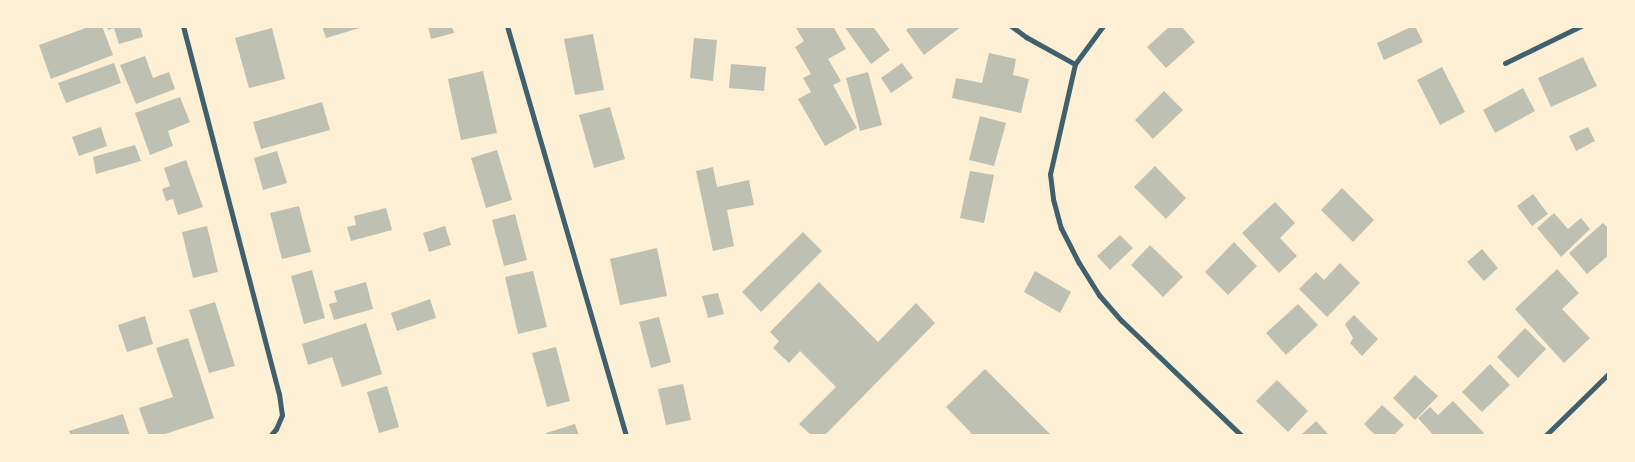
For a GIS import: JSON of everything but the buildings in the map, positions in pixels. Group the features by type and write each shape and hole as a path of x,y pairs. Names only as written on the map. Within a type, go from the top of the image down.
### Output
{"street":[{"path":"183,26 279,394 282,415 276,430 270,436"},
{"path":"507,26 626,436"},
{"path":"1011,26 1026,37 1075,64"},
{"path":"1103,26 1075,64 1050,174 1053,199 1062,228 1079,263 1099,295 1122,321 1242,436"},
{"path":"1505,63 1581,26"},
{"path":"1545,436 1609,373"}]}
